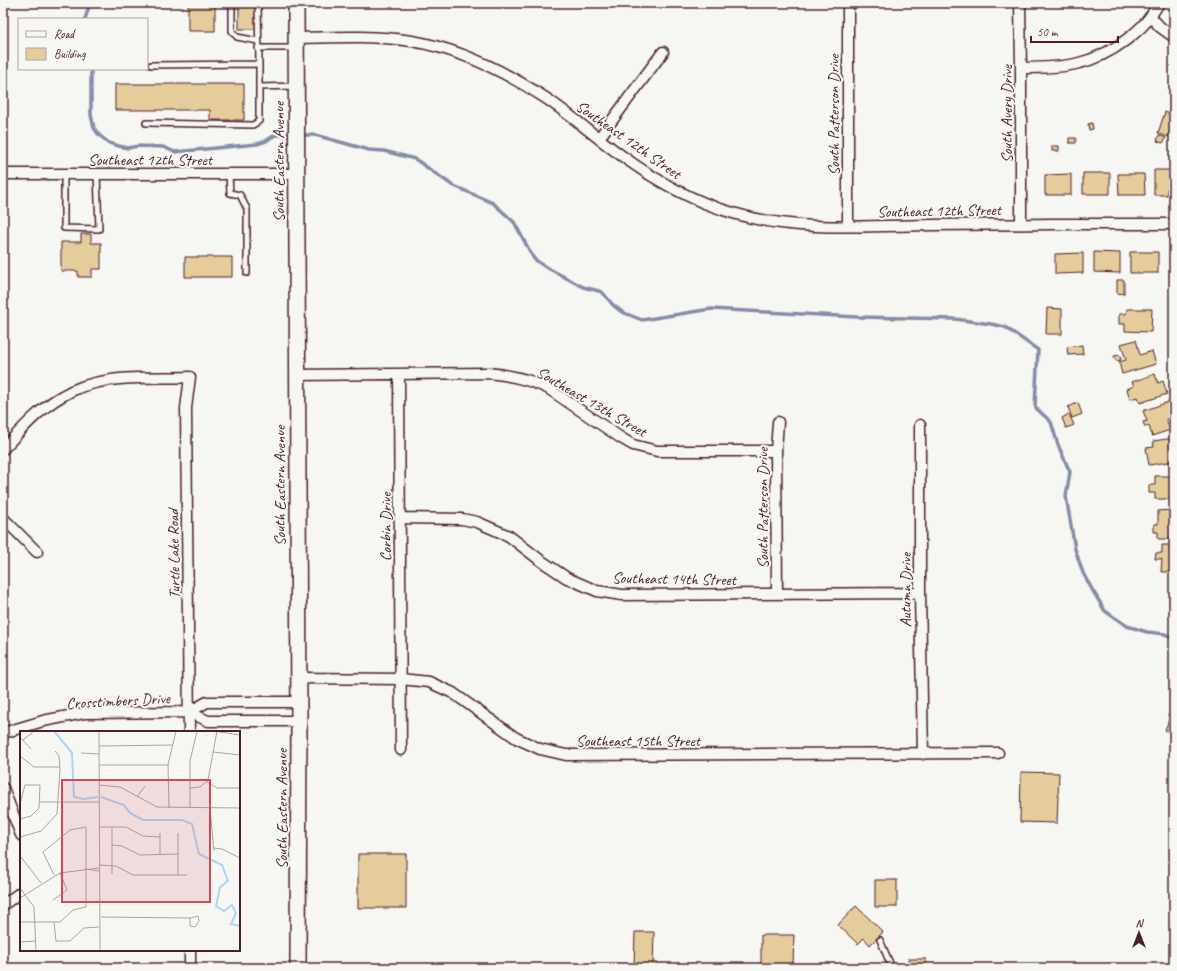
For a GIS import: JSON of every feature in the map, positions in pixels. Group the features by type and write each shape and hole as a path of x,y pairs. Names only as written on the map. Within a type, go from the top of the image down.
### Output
{"main road":[{"name":"South Eastern Avenue","path":"296,3 299,721 298,968"}],"street":[{"name":"South Patterson Drive","path":"848,3 848,226"},
{"name":"South Avery Drive","path":"1020,3 1020,224"},
{"path":"1021,68 1049,68 1080,63 1110,52 1141,28 1151,17 1159,3"},
{"path":"1151,17 1160,27 1174,37"},
{"name":"Southeast 12th Street","path":"296,43 355,36 391,38 414,41 466,56 489,66 534,91 653,178 677,191 713,207 757,220 848,226 1174,224"},
{"path":"599,138 663,52"},
{"name":"Southeast 12th Street","path":"3,174 297,174"},
{"name":"Southeast 13th Street","path":"297,375 507,374 522,378 549,389 621,438 646,449 671,452 776,451"},
{"name":"Corbin Drive","path":"399,375 401,750"},
{"name":"Turtle Lake Road","path":"3,449 46,406 62,395 76,388 96,382 115,379 190,377 186,408 189,731"},
{"name":"South Patterson Drive","path":"777,594 776,451 778,422"},
{"name":"Autumn Drive","path":"920,425 920,593 923,754"},
{"path":"3,518 37,552"},
{"name":"Southeast 14th Street","path":"400,518 462,519 492,528 509,536 566,578 597,591 609,593 634,596 920,593"},
{"name":"Southeast 15th Street","path":"298,678 401,679 429,682 453,693 516,738 540,749 566,755 998,753"},
{"name":"Crosstimbers Drive","path":"189,712 207,702 298,702"},
{"name":"Crosstimbers Drive","path":"3,734 43,721 84,713 189,712 208,721 299,721"},
{"path":"3,788 20,832"},
{"path":"3,905 20,893"},
{"path":"190,951 190,968"}],"lane":[{"path":"232,3 232,30 237,37 258,41"},
{"path":"146,124 253,125 259,121 258,3"},
{"path":"258,48 296,43"},
{"path":"151,65 259,64"},
{"path":"259,87 296,86"},
{"path":"64,174 64,228 99,229 98,174"},
{"path":"230,174 230,193 240,195 247,209 247,273"},
{"path":"880,940 892,968"}],"building":[{"path":"188,3 215,3 215,31 188,31"},
{"path":"239,3 256,3 256,29 239,29"},
{"path":"115,84 244,84 244,120 210,120 210,110 115,110"},
{"path":"1165,112 1174,116 1168,137 1158,133"},
{"path":"1092,123 1093,129 1089,130 1088,124"},
{"path":"1159,135 1166,138 1163,143 1157,141"},
{"path":"1069,138 1076,138 1076,143 1069,143"},
{"path":"1052,146 1059,146 1059,151 1052,151"},
{"path":"1154,170 1174,170 1174,189 1167,189 1167,195 1154,195"},
{"path":"1083,173 1110,173 1110,194 1083,194"},
{"path":"1071,174 1071,195 1045,195 1045,175"},
{"path":"1118,174 1144,174 1145,195 1119,195"},
{"path":"81,234 91,234 91,243 101,243 101,269 92,269 92,277 78,277 78,271 61,271 61,242 81,242"},
{"path":"1094,252 1120,253 1120,273 1094,272"},
{"path":"1130,252 1158,252 1158,273 1130,273"},
{"path":"1083,253 1083,273 1055,274 1055,254"},
{"path":"185,257 232,257 232,277 185,277"},
{"path":"1117,280 1124,280 1124,294 1117,293"},
{"path":"1047,308 1062,309 1062,334 1046,334"},
{"path":"1127,309 1152,309 1151,332 1125,331 1125,324 1119,324 1119,314 1126,314"},
{"path":"1136,340 1140,355 1152,351 1156,364 1122,374 1119,362 1126,360 1121,344"},
{"path":"1082,345 1083,354 1068,355 1067,347"},
{"path":"1120,355 1121,360 1116,361 1114,356"},
{"path":"1155,374 1158,383 1163,381 1167,394 1140,403 1138,397 1130,399 1127,389 1134,386 1132,382"},
{"path":"1171,401 1174,416 1166,419 1170,430 1152,436 1149,426 1145,427 1143,422 1147,421 1143,411"},
{"path":"1078,403 1082,414 1072,418 1068,407"},
{"path":"1069,414 1074,425 1066,428 1062,418"},
{"path":"1174,438 1174,461 1149,465 1146,448 1154,447 1153,441"},
{"path":"1155,476 1174,476 1174,499 1155,499 1155,493 1149,493 1149,485 1155,485"},
{"path":"1174,510 1174,539 1158,539 1158,532 1154,532 1154,524 1158,524 1158,511"},
{"path":"1162,545 1174,545 1174,572 1161,572 1162,559 1155,559 1156,553 1162,553"},
{"path":"1174,703 1174,734 1165,730 1170,717 1168,716"},
{"path":"1021,772 1059,773 1057,823 1020,822"},
{"path":"358,854 406,854 406,908 358,908"},
{"path":"875,880 897,880 897,907 875,907"},
{"path":"856,906 883,932 870,945 864,938 858,944 838,925"},
{"path":"635,932 654,932 653,968 634,968"},
{"path":"761,935 794,935 793,965 761,965"},
{"path":"908,959 926,959 926,968 908,968"},
{"path":"731,962 744,962 744,968 731,968"}],"waterway":[{"path":"85,18 90,3"},
{"path":"91,70 91,115 94,128 99,135 109,143 128,148 138,146 163,147 175,152 257,144 266,141 275,135 292,135"},
{"path":"301,135 315,135 369,150 384,151 415,159 452,185 493,203 514,222 534,259 583,287 603,293 613,305 622,312 642,320 711,309 857,317 955,319 1005,327 1038,350 1035,405 1036,408 1051,422 1058,445 1070,472 1066,496 1075,549 1083,573 1105,611 1127,626 1147,632 1165,634 1174,639"}]}
